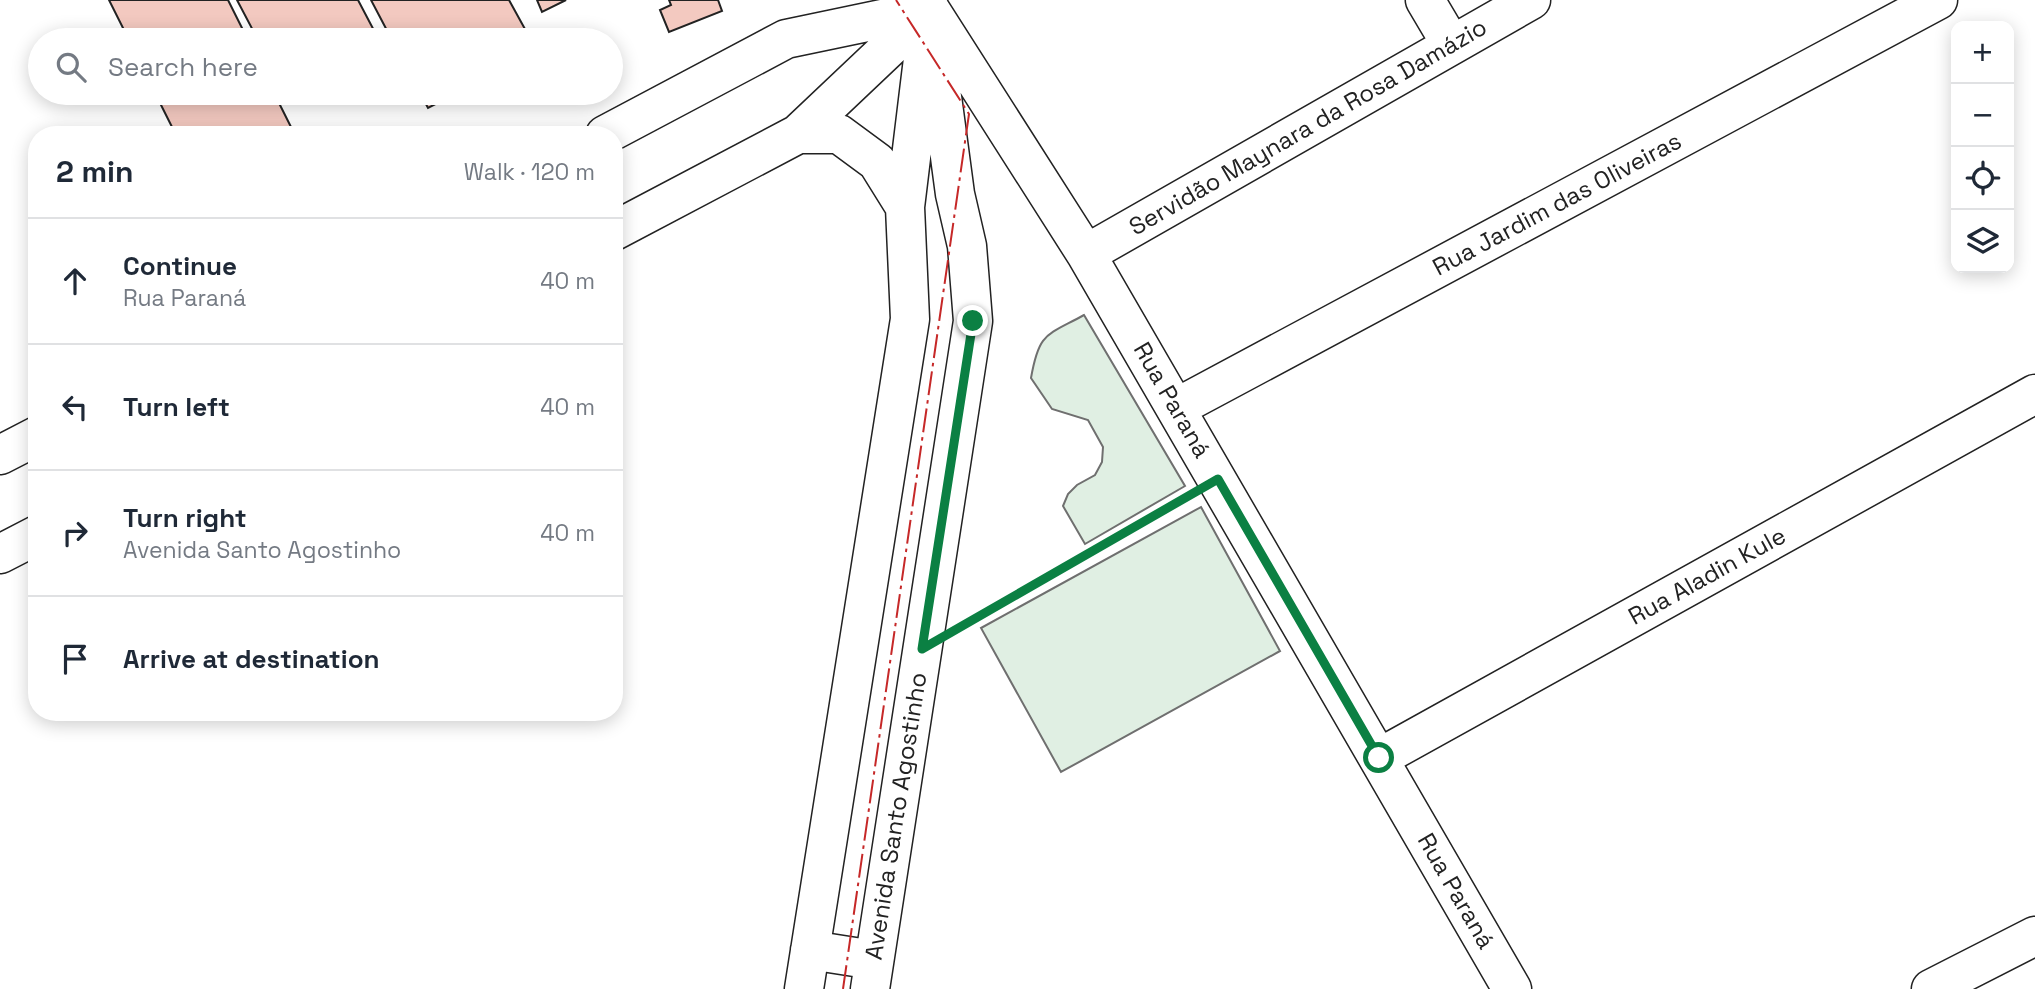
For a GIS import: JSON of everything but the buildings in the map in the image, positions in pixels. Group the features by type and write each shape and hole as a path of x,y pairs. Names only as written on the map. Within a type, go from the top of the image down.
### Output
{"street":[{"path":"1425,0 1451,44"},
{"name":"Servidão Maynara da Rosa Damázio","path":"1086,254 1531,0"},
{"name":"Rua Jardim das Oliveiras","path":"1176,408 1938,0"},
{"path":"623,226 798,134 927,4"},
{"path":"622,126 786,39 927,4"},
{"path":"804,989 910,319 905,207 927,4"},
{"name":"Rua Paraná","path":"927,4 1086,254 1512,989"},
{"name":"Avenida Santo Agostinho","path":"872,974 973,321 967,246 955,194 927,4"},
{"path":"798,134 839,134 877,162 905,207"},
{"name":"Rua Aladin Kule","path":"1379,758 2035,394"},
{"path":"0,455 28,441"},
{"path":"0,554 28,540"},
{"path":"1931,989 2035,936"},
{"path":"810,950 872,974"}],"path":[{"path":"922,649 1218,479"}],"green space":[{"path":"1084,315 1185,486 1085,544 1063,506 1068,494 1077,485 1095,475 1102,462 1103,447 1088,420 1052,409 1031,378 1037,352 1046,337"},
{"path":"1201,507 1280,651 1061,772 981,628"}],"power":[{"path":"843,989 969,114 896,0"}],"route":[{"path":"973,321 922,649 1218,479 1379,758"}]}
